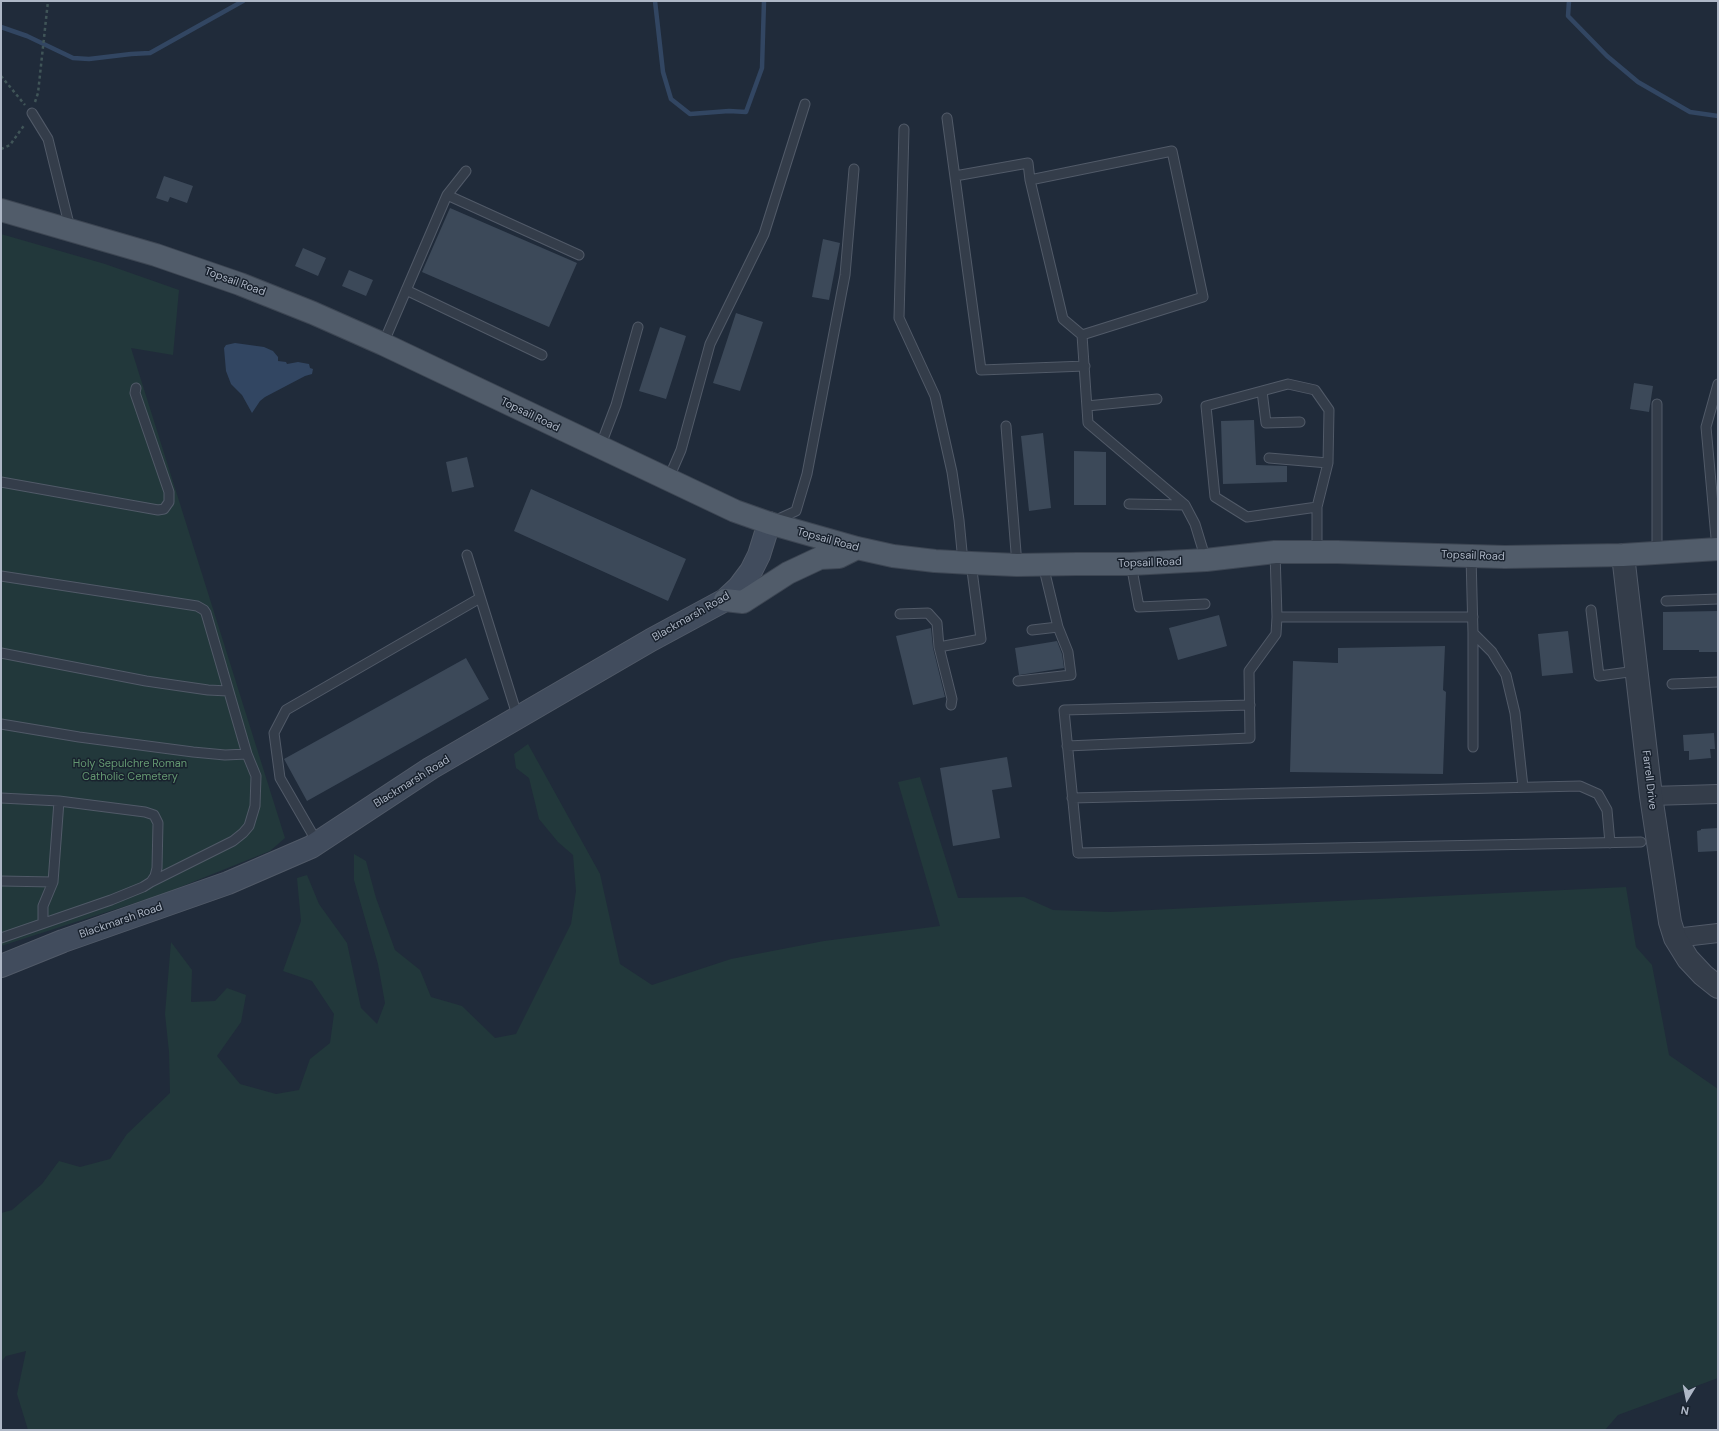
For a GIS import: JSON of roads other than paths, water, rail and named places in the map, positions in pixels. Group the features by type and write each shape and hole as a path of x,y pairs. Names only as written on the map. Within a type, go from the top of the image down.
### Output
{"main road":[{"name":"Topsail Road","path":"1,210 156,255 240,284 383,344 735,511 769,523 857,548 893,556 936,561 1017,565 1131,564 1206,560 1274,552 1505,557 1623,555 1717,549"},
{"name":"Blackmarsh Road","path":"1,966 63,941 228,884 318,842 431,768 725,600 739,587 751,571 759,555 769,523"},
{"path":"725,600 743,602 788,573 820,558 838,556 857,548"}],"street":[{"name":"Farrell Drive","path":"1623,555 1651,796 1668,911 1675,938 1692,963 1718,987"},
{"path":"1651,796 1718,794"},
{"path":"1675,938 1718,933"}],"lane":[{"path":"668,480 681,450 710,344 764,234 804,104"},
{"path":"32,113 48,139 70,229"},
{"path":"947,118 981,370 1085,366"},
{"path":"904,129 900,318 935,396 952,472 959,520 981,639 939,647"},
{"path":"1030,180 1172,151 1204,297 1082,335"},
{"path":"955,176 1028,163 1030,180 1063,319 1082,335 1088,423 1184,505 1195,524 1206,560"},
{"path":"769,523 796,511 807,474 845,275 854,169"},
{"path":"383,344 447,196 466,171"},
{"path":"447,196 579,255"},
{"path":"1,210 1,216"},
{"path":"406,290 542,355"},
{"path":"600,448 616,406 638,327"},
{"path":"1317,507 1246,517 1215,497 1206,406 1288,384 1315,390 1329,410 1328,463 1317,507 1317,552"},
{"path":"1717,549 1706,427 1718,384"},
{"path":"1,482 158,510 164,509 169,502 169,492 135,392 136,388"},
{"path":"1262,391 1266,423 1300,422"},
{"path":"1087,406 1157,399"},
{"path":"1657,553 1658,404"},
{"path":"1006,426 1017,565"},
{"path":"1269,458 1328,463"},
{"path":"1129,504 1184,505"},
{"path":"1067,746 1250,738 1249,671 1276,634 1277,617 1274,552"},
{"path":"467,555 518,718"},
{"path":"1471,556 1473,617 1473,746"},
{"path":"1018,681 1070,675 1068,652 1058,627 1043,564"},
{"path":"1131,564 1139,607 1205,604"},
{"path":"1,576 201,607 206,613 247,754 256,776 257,786 255,806 249,826 233,841 143,887 1,938"},
{"path":"318,842 280,778 274,733 286,710 480,598"},
{"path":"1666,601 1718,599"},
{"path":"1591,610 1599,676 1636,671"},
{"path":"900,614 928,612 937,623 939,647 952,699 950,705"},
{"path":"1277,617 1473,617"},
{"path":"1032,630 1058,627"},
{"path":"1473,633 1492,652 1506,675 1515,713 1522,787"},
{"path":"1,653 146,681 208,690 228,691"},
{"path":"1672,684 1718,682"},
{"path":"1250,705 1064,710 1078,853 1641,842"},
{"path":"1,724 158,748 225,755 247,754"},
{"path":"1072,798 1580,786 1598,794 1607,810 1610,843"},
{"path":"1,798 59,801 145,812 154,815 158,823 157,868 155,876 151,882"},
{"path":"43,923 44,906 54,882 59,801"},
{"path":"1,880 54,882"}],"water":[{"path":"235,343 264,347 273,351 278,357 278,361 286,362 287,364 298,362 309,364 310,368 313,369 312,374 305,376 265,397 260,401 252,413 242,395 231,384 226,371 224,348 226,345"}],"waterway":[{"path":"1,27 27,36 73,58 89,59 150,53 243,1"},
{"path":"655,1 663,72 671,99 690,114 729,111 746,112 762,68 764,1"},
{"path":"1569,1 1568,16 1607,56 1638,82 1690,112 1718,116"}],"park label":[{"name":"Holy Sepulchre Roman Catholic Cemetery","path":"130,770"}]}
